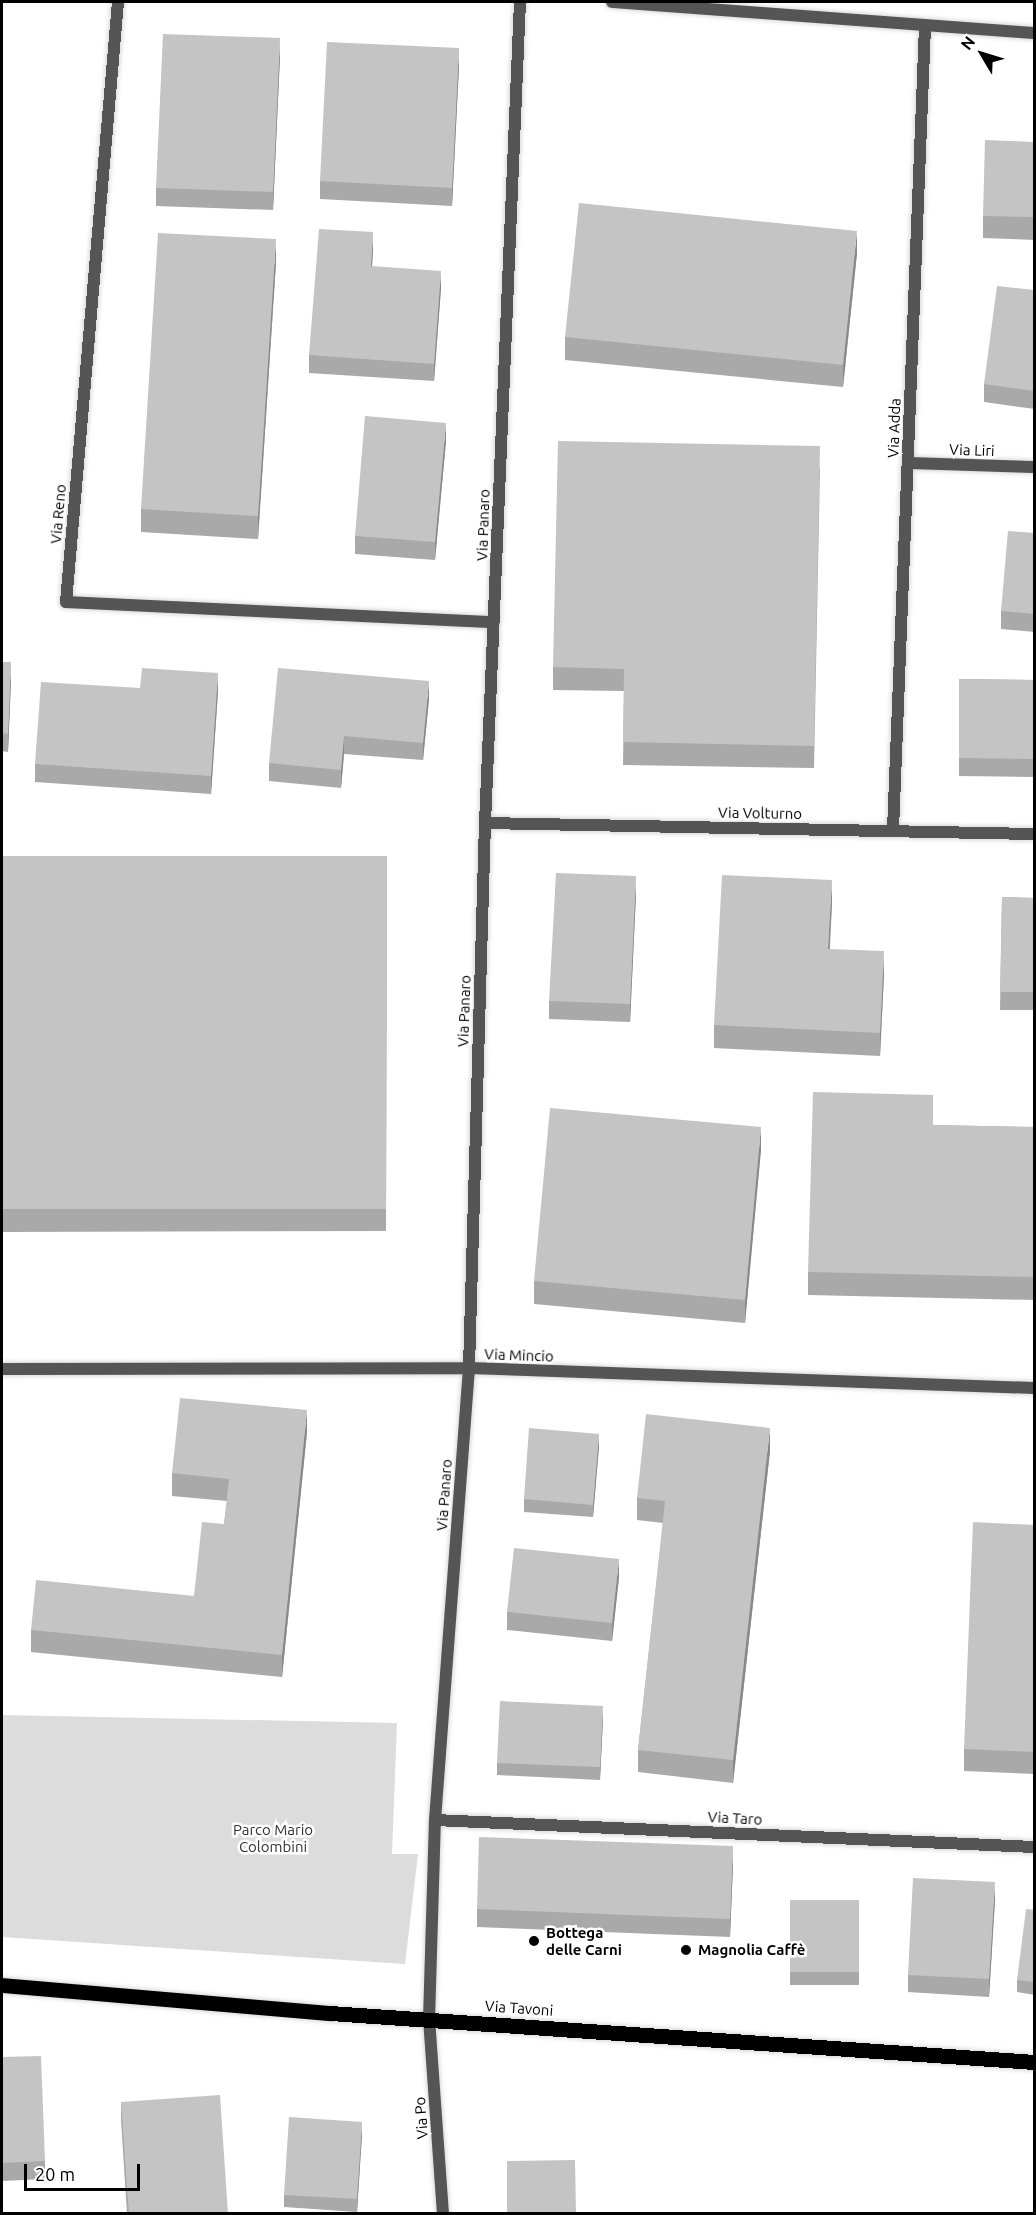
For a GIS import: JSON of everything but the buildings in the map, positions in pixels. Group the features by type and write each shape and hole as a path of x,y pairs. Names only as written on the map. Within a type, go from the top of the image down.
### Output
{"main road":[{"name":"Via Tavoni","path":"2,1985 429,2020 1035,2062"}],"street":[{"name":"Via Reno","path":"118,2 66,602 494,622"},
{"name":"Via Panaro","path":"429,2020 435,1820 469,1368 485,823 520,2"},
{"path":"612,2 1035,33"},
{"name":"Via Adda","path":"893,830 925,26"},
{"name":"Via Liri","path":"908,463 1035,467"},
{"name":"Via Volturno","path":"485,823 1035,834"},
{"name":"Via Mincio","path":"2,1369 469,1368 1035,1388"},
{"name":"Via Taro","path":"435,1820 1035,1846"},
{"name":"Via Po","path":"429,2020 443,2214"}],"green space":[{"name":"Parco Mario Colombini","path":"2,1715 397,1723 392,1854 418,1854 405,1964 2,1937"}],"place":[{"name":"Bottega delle Carni","path":"534,1941"},
{"name":"Magnolia Caffè","path":"686,1950"}]}
